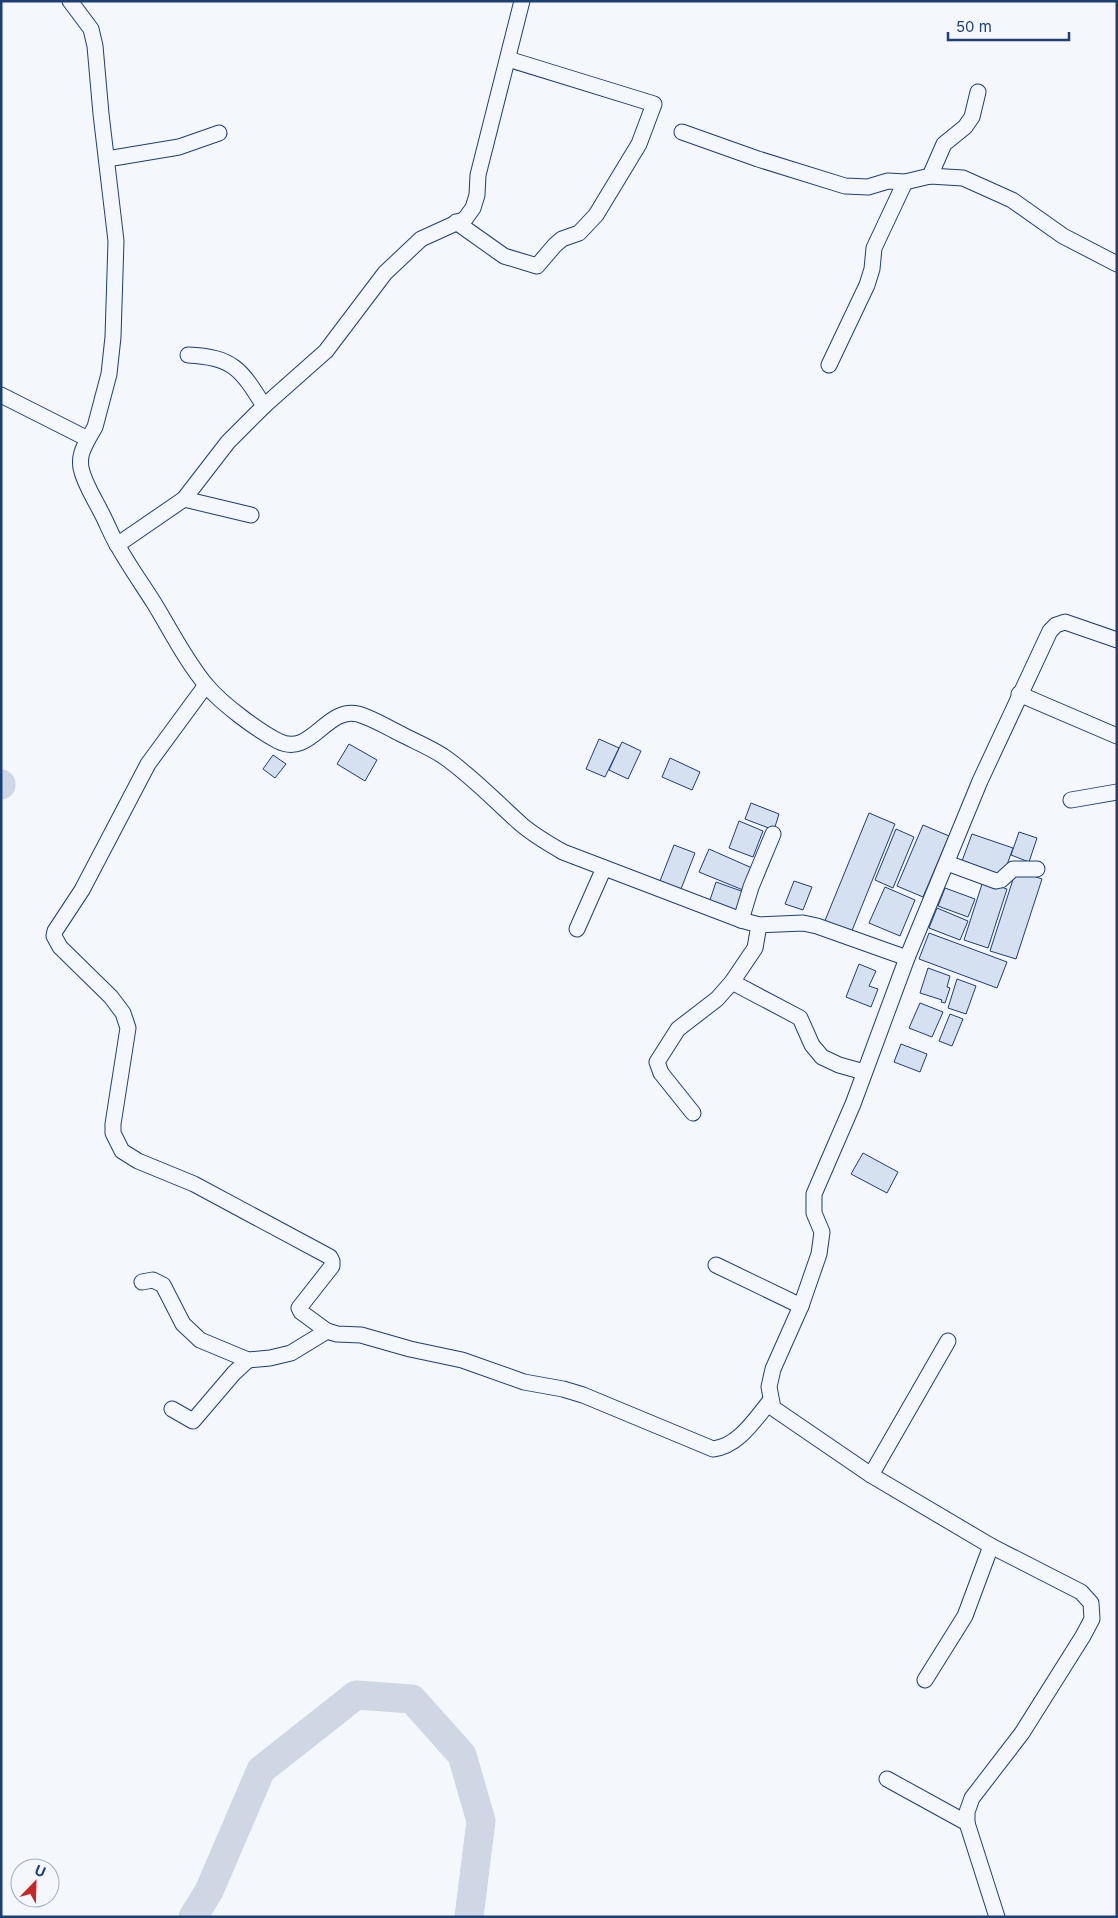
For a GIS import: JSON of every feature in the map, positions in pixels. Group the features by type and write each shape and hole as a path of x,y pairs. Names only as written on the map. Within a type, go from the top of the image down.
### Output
{"street":[{"path":"70,1 91,29 97,64 116,241 113,337 109,374 95,427 81,452 81,469 117,545 206,685 249,722 279,741 290,745 314,736 331,720 347,713 358,714 443,756 484,789 523,826 563,852 741,920 759,925 803,923 817,926 907,958"},
{"path":"117,545 184,499 228,442 264,406 326,351 385,273 421,239 464,219 473,208 477,195 478,175 522,1"},
{"path":"456,222 504,256 537,266 555,245 562,239 579,234 596,215 639,144 654,104 508,59"},
{"path":"930,176 944,144 972,118 978,92"},
{"path":"682,132 758,159 845,186 868,187 888,181 905,182 930,176 963,178 1012,200 1063,236 1117,264"},
{"path":"107,159 179,147 219,133"},
{"path":"829,365 868,285 874,248 905,182"},
{"path":"188,355 206,356 224,361 236,368 247,378 264,406"},
{"path":"1,396 88,439"},
{"path":"184,499 251,515"},
{"path":"997,1917 967,1823 967,1812 972,1798 1022,1733 1092,1619 1091,1604 1081,1592 991,1546 871,1475 773,1408 769,1387 772,1368 800,1306 819,1254 822,1232 814,1213 814,1194 853,1104 907,958 980,780 1019,694 1050,631 1056,624 1065,622 1117,640"},
{"path":"206,685 148,764 82,890 55,931 54,936 60,947 111,997 124,1013 128,1028 113,1124 113,1133 122,1151 138,1160 194,1184 330,1257 332,1266 299,1308 301,1312 327,1331 337,1334 361,1335 410,1349 462,1360 524,1382 570,1391 713,1449 724,1448 737,1438 748,1428 770,1400"},
{"path":"1019,694 1117,736"},
{"path":"1072,800 1117,792"},
{"path":"741,920 751,887 773,834"},
{"path":"947,863 996,881 1001,880 1013,868 1037,869"},
{"path":"577,929 604,868"},
{"path":"694,1113 661,1073 658,1062 678,1029 717,998 732,982 755,948 759,925"},
{"path":"732,982 800,1018 812,1045 822,1057 839,1065 864,1072"},
{"path":"716,1265 800,1306"},
{"path":"142,1282 154,1280 163,1285 183,1324 200,1340 248,1360 270,1358 291,1353 327,1331"},
{"path":"871,1475 948,1341"},
{"path":"172,1408 193,1421 234,1373 248,1360"},
{"path":"925,1680 965,1616 991,1546"},
{"path":"887,1779 967,1823"}],"building":[{"path":"599,739 619,748 605,777 586,769"},
{"path":"622,742 641,751 628,779 609,770"},
{"path":"349,744 377,760 365,781 337,764"},
{"path":"273,755 286,764 275,778 263,769"},
{"path":"670,758 700,772 692,790 662,777"},
{"path":"751,803 779,814 774,830 745,819"},
{"path":"869,813 895,824 851,933 824,923"},
{"path":"739,821 763,831 753,857 729,848"},
{"path":"923,825 949,836 923,897 897,886"},
{"path":"896,829 914,837 893,888 875,880"},
{"path":"1019,832 1037,838 1029,862 1011,855"},
{"path":"972,834 1013,848 1003,876 962,861"},
{"path":"674,845 695,853 681,889 660,881"},
{"path":"709,849 752,868 743,890 699,872"},
{"path":"1016,870 1042,879 1016,959 990,951"},
{"path":"794,881 812,887 803,910 785,904"},
{"path":"983,881 1007,889 988,948 964,940"},
{"path":"716,882 744,892 736,913 709,903"},
{"path":"885,887 915,900 900,936 869,923"},
{"path":"945,888 975,899 968,917 938,906"},
{"path":"937,908 968,921 960,940 929,928"},
{"path":"929,933 1007,962 997,988 919,959"},
{"path":"859,964 876,971 869,986 878,989 871,1007 846,997"},
{"path":"928,968 950,976 947,987 950,988 945,1003 941,1002 942,1000 920,993"},
{"path":"957,979 976,986 966,1014 948,1008"},
{"path":"920,1003 943,1012 932,1037 909,1028"},
{"path":"950,1014 963,1019 952,1046 939,1041"},
{"path":"901,1044 927,1054 920,1072 894,1062"},
{"path":"863,1153 898,1172 887,1193 851,1174"}],"waterway":[{"path":"193,1917 209,1891 261,1770 356,1695 412,1699 462,1755 481,1821 469,1917"}]}
